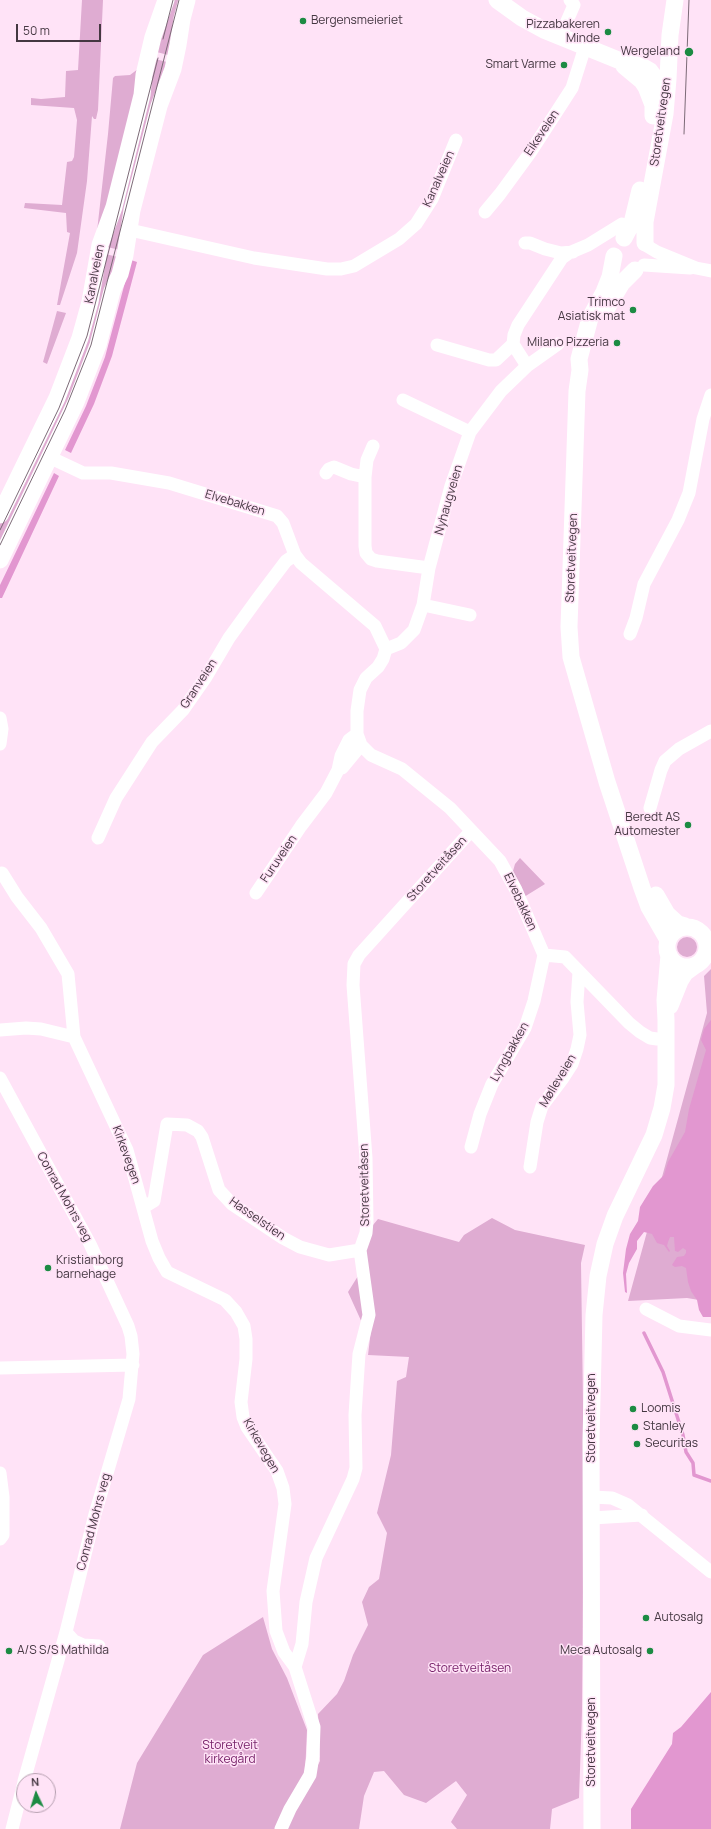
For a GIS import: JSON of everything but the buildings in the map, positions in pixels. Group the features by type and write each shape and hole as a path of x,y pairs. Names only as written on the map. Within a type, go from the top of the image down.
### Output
{"main road":[{"name":"Kanalveien","path":"0,515 57,398 80,338 90,302 100,245 114,207 142,95 144,75 153,37 166,0"},
{"name":"Kanalveien","path":"0,560 76,402 91,364 112,291 120,274 128,247 132,210 159,106 173,69 187,0"},
{"path":"497,0 532,24 560,37 618,60 643,67 653,75 662,92 665,114"},
{"name":"Storetveitvegen","path":"646,244 645,222 665,114 670,35 675,0"},
{"name":"Storetveitvegen","path":"618,60 642,81 652,98 654,112 637,204 632,223 623,231"},
{"path":"623,231 646,244 648,258 639,268 630,271 621,267 614,256 617,243 623,231"},
{"name":"Storetveitvegen","path":"592,1829 592,1356 594,1315 598,1276 605,1244 615,1216 654,1135 662,1108 666,1085 666,1020 664,1000 669,948 649,907 642,888 607,782 579,690 571,658 569,627 577,391 580,370 579,359 590,318 610,277 614,256"},
{"name":"Storetveitvegen","path":"580,370 586,361 600,321 612,297 622,283 639,268"},
{"name":"Storetveitvegen","path":"596,742 611,774 657,899 667,914 678,924 685,926"},
{"path":"685,926 706,931 707,942 705,956 684,966 673,960 669,948 675,931 685,926"},
{"name":"Storetveitvegen","path":"666,1020 672,998 685,973 705,956"}],"street":[{"path":"560,37 574,5 570,0"},
{"name":"Eikeveien","path":"485,212 530,153 572,88 575,83 581,55 585,47"},
{"name":"Kanalveien","path":"130,230 254,258 327,269 341,269 354,266 399,239 416,224 432,199 456,140"},
{"path":"527,366 513,344 514,335 518,325 562,258 623,231"},
{"path":"525,242 530,242 545,250 561,253 573,252"},
{"path":"646,244 657,252 696,268 711,271"},
{"path":"639,268 696,268"},
{"path":"437,345 489,360 496,360 513,344"},
{"name":"Nyhaugveien","path":"386,649 401,643 414,630 423,606 429,568 451,486 470,432 501,391 527,366 558,344"},
{"path":"630,634 636,618 644,584 678,520 689,493 703,419 711,395"},
{"path":"403,400 470,432"},
{"path":"373,446 367,460 365,477 364,546 368,556 377,561 429,568"},
{"name":"Elvebakken","path":"49,457 83,473 111,473 169,483 266,511 278,516 283,523 295,555 301,563 375,626 386,649"},
{"path":"326,473 329,469 334,467 365,477"},
{"name":"Granveien","path":"98,838 116,798 152,742 183,710 229,638 286,561 295,555"},
{"path":"423,606 470,615"},
{"path":"359,739 357,711 360,690 366,678 383,659 386,649"},
{"path":"0,718 2,729 0,744"},
{"path":"650,808 665,761 679,749 711,731"},
{"name":"Elvebakken","path":"359,739 371,755 402,769 450,808 500,861 513,884 544,955"},
{"name":"Furuveien","path":"256,893 301,826 326,793 341,766 349,740 359,739"},
{"name":"Storetveitåsen","path":"295,1667 302,1644 306,1602 316,1558 353,1479 356,1468 355,1415 358,1369 369,1315 360,1250 366,1233 367,1221 366,1158 353,985 354,964 359,955 472,831"},
{"name":"Kirkevegen","path":"2,873 17,897 41,928 68,974 74,1037 127,1150 144,1207 152,1242 158,1258 167,1272 225,1300 236,1312 244,1326 246,1339 246,1359 240,1402 243,1418 247,1427 277,1471 283,1488 285,1504 273,1591 276,1631 284,1652 295,1667 314,1727 313,1756 310,1775 290,1809 281,1829"},
{"path":"544,955 559,955 564,957 640,1032 650,1038 657,1039"},
{"name":"Lyngbakken","path":"471,1147 480,1114 492,1084 525,1028 534,1000 544,955"},
{"name":"Mølleveien","path":"530,1167 537,1122 542,1106 572,1064 577,1049 580,1034 577,1002 579,972"},
{"path":"0,1030 26,1028 41,1029 74,1037"},
{"name":"Conrad Mohrs veg","path":"0,1078 90,1244 130,1331 133,1344 133,1365 129,1399 95,1514 66,1632 26,1773"},
{"name":"Hasselstien","path":"144,1207 154,1201 168,1124 187,1125 198,1131 202,1137 219,1190 232,1204 283,1238 300,1247 329,1255 360,1250"},
{"path":"646,1309 678,1326 701,1330 711,1330"},
{"path":"0,1368 133,1365"},
{"path":"0,1473 3,1497 3,1535 0,1539"},
{"path":"592,1497 612,1498 628,1505 711,1572"},
{"path":"592,1518 642,1515"},
{"path":"66,1632 74,1641 83,1645 99,1646"},
{"name":"Conrad Mohrs veg","path":"12,1829 16,1813"}],"green space":[{"path":"82,0 103,0 98,110 96,119 92,116 87,181 77,253 60,305 57,305 70,233 67,232 66,213 24,208 25,203 62,205 67,162 72,161 74,157 77,120 74,108 31,105 31,98 41,99 65,97 66,71 78,70"},
{"path":"170,0 183,0 168,55 153,51"},
{"path":"151,58 171,63 124,251 103,246"},
{"path":"138,69 139,96 96,240 113,78 115,76 130,75"},
{"path":"101,253 122,258 93,351 0,553 0,522 59,401"},
{"path":"57,311 66,313 47,364 43,362"},
{"path":"520,858 545,884 524,897 513,871 515,864"},
{"path":"687,937 694,940 697,947 694,954 687,957 680,954 677,947 680,940"},
{"path":"711,969 711,1302 687,1298 628,1301 707,1013 704,976"},
{"name":"Storetveitåsen","path":"492,1218 515,1230 585,1245 581,1263 584,1471 582,1712 579,1798 552,1809 550,1829 457,1829 451,1822 467,1795 456,1781 426,1803 404,1795 384,1771 374,1772 364,1796 359,1829 284,1829 320,1761 318,1714 337,1694 344,1681 353,1655 368,1625 362,1602 369,1587 379,1579 387,1533 377,1513 391,1455 397,1381 406,1377 409,1357 368,1355 372,1322 363,1325 348,1292 358,1276 368,1231 378,1219 459,1242 464,1235"},
{"name":"Storetveit kirkegård","path":"263,1617 272,1649 287,1678 307,1730 305,1775 279,1829 120,1829 137,1763 203,1655"}],"shaded area":[{"path":"131,260 137,262 112,356 94,404 71,453 65,450 86,406 105,357"},
{"path":"54,473 59,476 2,598 0,598 0,585"},
{"path":"711,1020 711,1317 703,1317 699,1310 697,1300 691,1291 686,1268 682,1266 675,1267 672,1265 677,1257 684,1256 686,1253 686,1250 683,1248 678,1252 675,1251 674,1237 670,1237 668,1242 667,1246 670,1251 669,1252 664,1245 657,1243 652,1234 644,1232 637,1241 637,1249 629,1263 626,1274 627,1293 625,1292 623,1273 626,1249 630,1234 638,1221 640,1207 653,1186 664,1175 668,1162 685,1132 689,1109 706,1050 701,1040 704,1029"},
{"path":"711,1692 711,1829 631,1829 631,1809 672,1744 673,1733 681,1727"}],"waterway":[{"path":"644,1333 663,1372 683,1435 686,1452 693,1463 694,1475 711,1481"}],"tram line":[{"path":"163,39 173,0"},
{"path":"0,545 65,410 91,345 179,0"},
{"path":"684,134 689,0"},
{"path":"0,530 59,408 87,336 158,58"}],"place":[{"name":"Bergensmeieriet","path":"303,21"},
{"name":"Pizzabakeren Minde","path":"608,32"},
{"name":"Wergeland","path":"689,52"},
{"name":"Smart Varme","path":"564,65"},
{"name":"Trimco Asiatisk mat","path":"633,310"},
{"name":"Milano Pizzeria","path":"617,343"},
{"name":"Beredt AS Automester","path":"688,825"},
{"name":"Kristianborg barnehage","path":"48,1268"},
{"name":"Loomis","path":"633,1409"},
{"name":"Stanley","path":"635,1427"},
{"name":"Securitas","path":"637,1444"},
{"name":"Autosalg","path":"646,1618"},
{"name":"A/S S/S Mathilda","path":"9,1651"},
{"name":"Meca Autosalg","path":"650,1651"}]}
